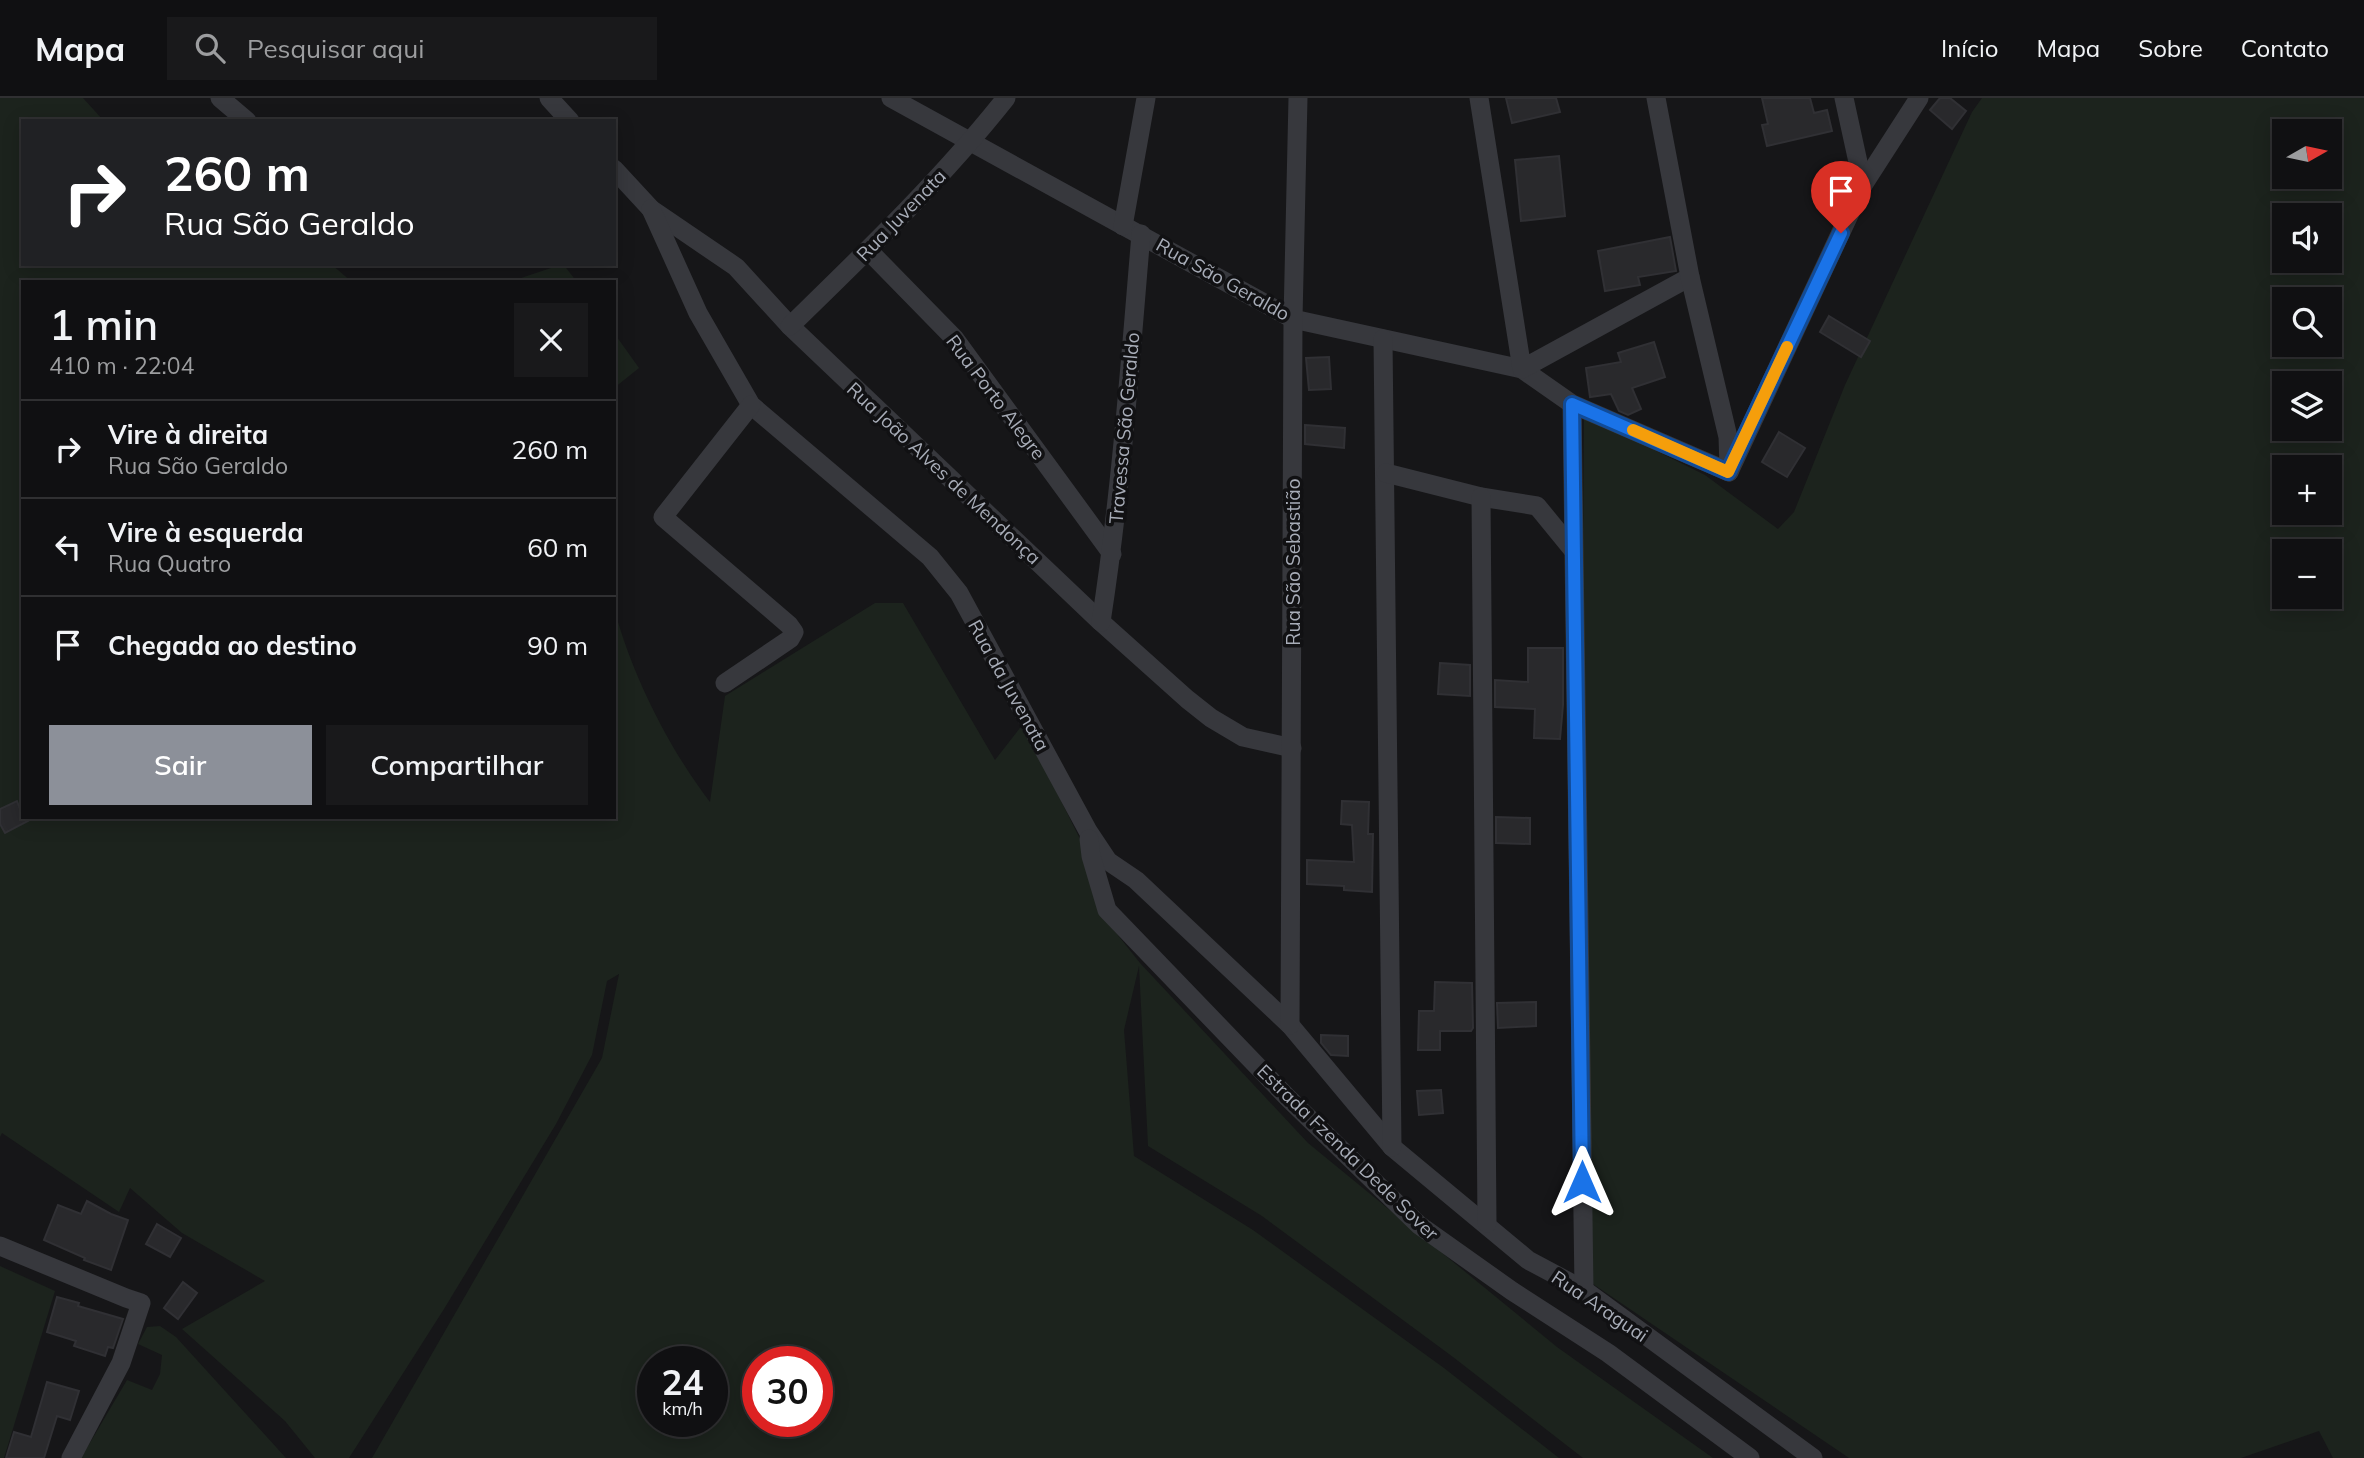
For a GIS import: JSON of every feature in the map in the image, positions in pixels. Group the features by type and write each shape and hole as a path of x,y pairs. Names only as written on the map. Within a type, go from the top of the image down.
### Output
{"street":[{"path":"220,98 245,119"},
{"path":"549,98 568,119"},
{"name":"Rua São Geraldo","path":"891,98 1293,319 1522,369 1572,404 1728,472"},
{"name":"Rua Juvenata","path":"790,326 971,143 1006,98"},
{"name":"Travessa São Geraldo","path":"1101,622 1112,554 1132,230 1146,98"},
{"name":"Rua São Sebastião","path":"1290,1025 1293,319 1298,98"},
{"path":"1479,98 1522,369 1690,277"},
{"path":"1656,98 1690,277 1728,437 1728,472"},
{"path":"1844,98 1863,185"},
{"path":"1728,472 1863,185 1919,98"},
{"name":"Rua João Alves de Mendonça","path":"616,171 652,209 736,267 790,326 1101,622 1211,718 1242,737 1292,747"},
{"name":"Rua da Juvenata","path":"652,209 698,313 751,405 930,557 959,593 1088,831 1108,860 1136,880 1290,1025 1392,1147"},
{"name":"Rua Porto Alegre","path":"868,250 955,339 1112,554"},
{"path":"1383,339 1392,1147"},
{"path":"1572,404 1584,1290"},
{"path":"725,683 790,639 794,632 663,517 751,405"},
{"path":"1385,473 1482,497 1537,506 1573,550"},
{"path":"1482,497 1487,1223"},
{"name":"Estrada Fzenda Dede Sover","path":"1088,831 1091,856 1107,910 1287,1097 1419,1225 1512,1291 1608,1353 1750,1458"},
{"name":"Rua Araguai","path":"1392,1147 1487,1223 1528,1260 1584,1290 1813,1458"},
{"path":"0,1246 141,1303 121,1363 71,1458"}],"shaded area":[{"path":"0,98 83,98 102,119 21,119 21,266 333,266 350,280 21,280 21,819 616,819 616,614 631,659 653,709 680,758 710,802 725,696 875,603 903,603 995,760 1023,724 1079,837 1102,915 1140,963 1308,1143 1557,1347 1713,1458 1583,1458 1453,1357 1262,1216 1148,1146 1139,966 1124,1030 1134,1156 1253,1230 1444,1368 1559,1458 372,1458 602,1058 619,974 607,981 592,1055 556,1124 444,1309 349,1458 315,1458 285,1421 182,1329 265,1281 182,1233 130,1188 119,1212 2,1133 0,1137"},
{"path":"1982,98 2364,98 2364,1458 2333,1458 2319,1431 2241,1458 1849,1458 1593,1284 1582,683 1584,415 1705,475 1778,529 1794,512 1845,385 1972,112"},
{"path":"565,266 575,280 519,280"},
{"path":"616,336 639,368 616,386"},
{"path":"0,1266 55,1291 4,1458 0,1458"},
{"path":"160,1326 176,1337 286,1458 81,1458 127,1380 152,1390 160,1374 162,1355 138,1344 147,1327"}],"building":[{"path":"1506,98 1556,98 1560,112 1512,123"},
{"path":"1762,98 1810,98 1814,113 1827,110 1832,131 1767,146 1762,125 1768,124"},
{"path":"1940,98 1950,98 1966,111 1952,129 1930,110"},
{"path":"1559,156 1565,216 1521,221 1515,160"},
{"path":"1670,237 1676,271 1638,277 1640,285 1605,291 1598,251"},
{"path":"1829,316 1870,341 1861,357 1820,332"},
{"path":"1654,342 1665,377 1632,388 1641,409 1628,415 1619,411 1611,394 1590,397 1586,368 1621,362 1618,353"},
{"path":"1329,357 1331,389 1309,390 1306,358"},
{"path":"1305,425 1345,428 1344,448 1305,444"},
{"path":"1779,432 1805,448 1787,477 1762,462"},
{"path":"1528,648 1563,648 1560,739 1534,738 1535,709 1495,707 1495,680 1528,682"},
{"path":"1440,663 1470,665 1470,696 1438,694"},
{"path":"17,801 21,819 28,821 5,833 0,824 0,809"},
{"path":"1342,801 1369,802 1368,834 1373,834 1372,892 1344,890 1344,886 1307,884 1307,860 1354,862 1352,825 1341,824"},
{"path":"1496,817 1530,818 1530,844 1496,843"},
{"path":"1435,982 1472,983 1473,1028 1471,1031 1440,1031 1440,1050 1418,1050 1419,1011 1434,1011"},
{"path":"1536,1002 1536,1026 1498,1028 1497,1003"},
{"path":"1321,1035 1348,1036 1348,1056 1331,1055 1321,1043"},
{"path":"1441,1090 1443,1113 1419,1115 1417,1091"},
{"path":"87,1201 128,1220 111,1270 44,1240 58,1205 81,1214"},
{"path":"157,1224 181,1238 170,1257 146,1244"},
{"path":"183,1282 197,1293 178,1319 164,1308"},
{"path":"57,1297 123,1319 113,1348 108,1347 105,1356 74,1346 76,1341 47,1332"},
{"path":"47,1382 79,1391 70,1420 57,1416 44,1458 6,1458 14,1432 31,1437"}],"slow traffic":[{"path":"1633,430 1728,472 1787,347"}],"route":[{"path":"1582,1182 1572,404 1728,472 1841,233"}]}
